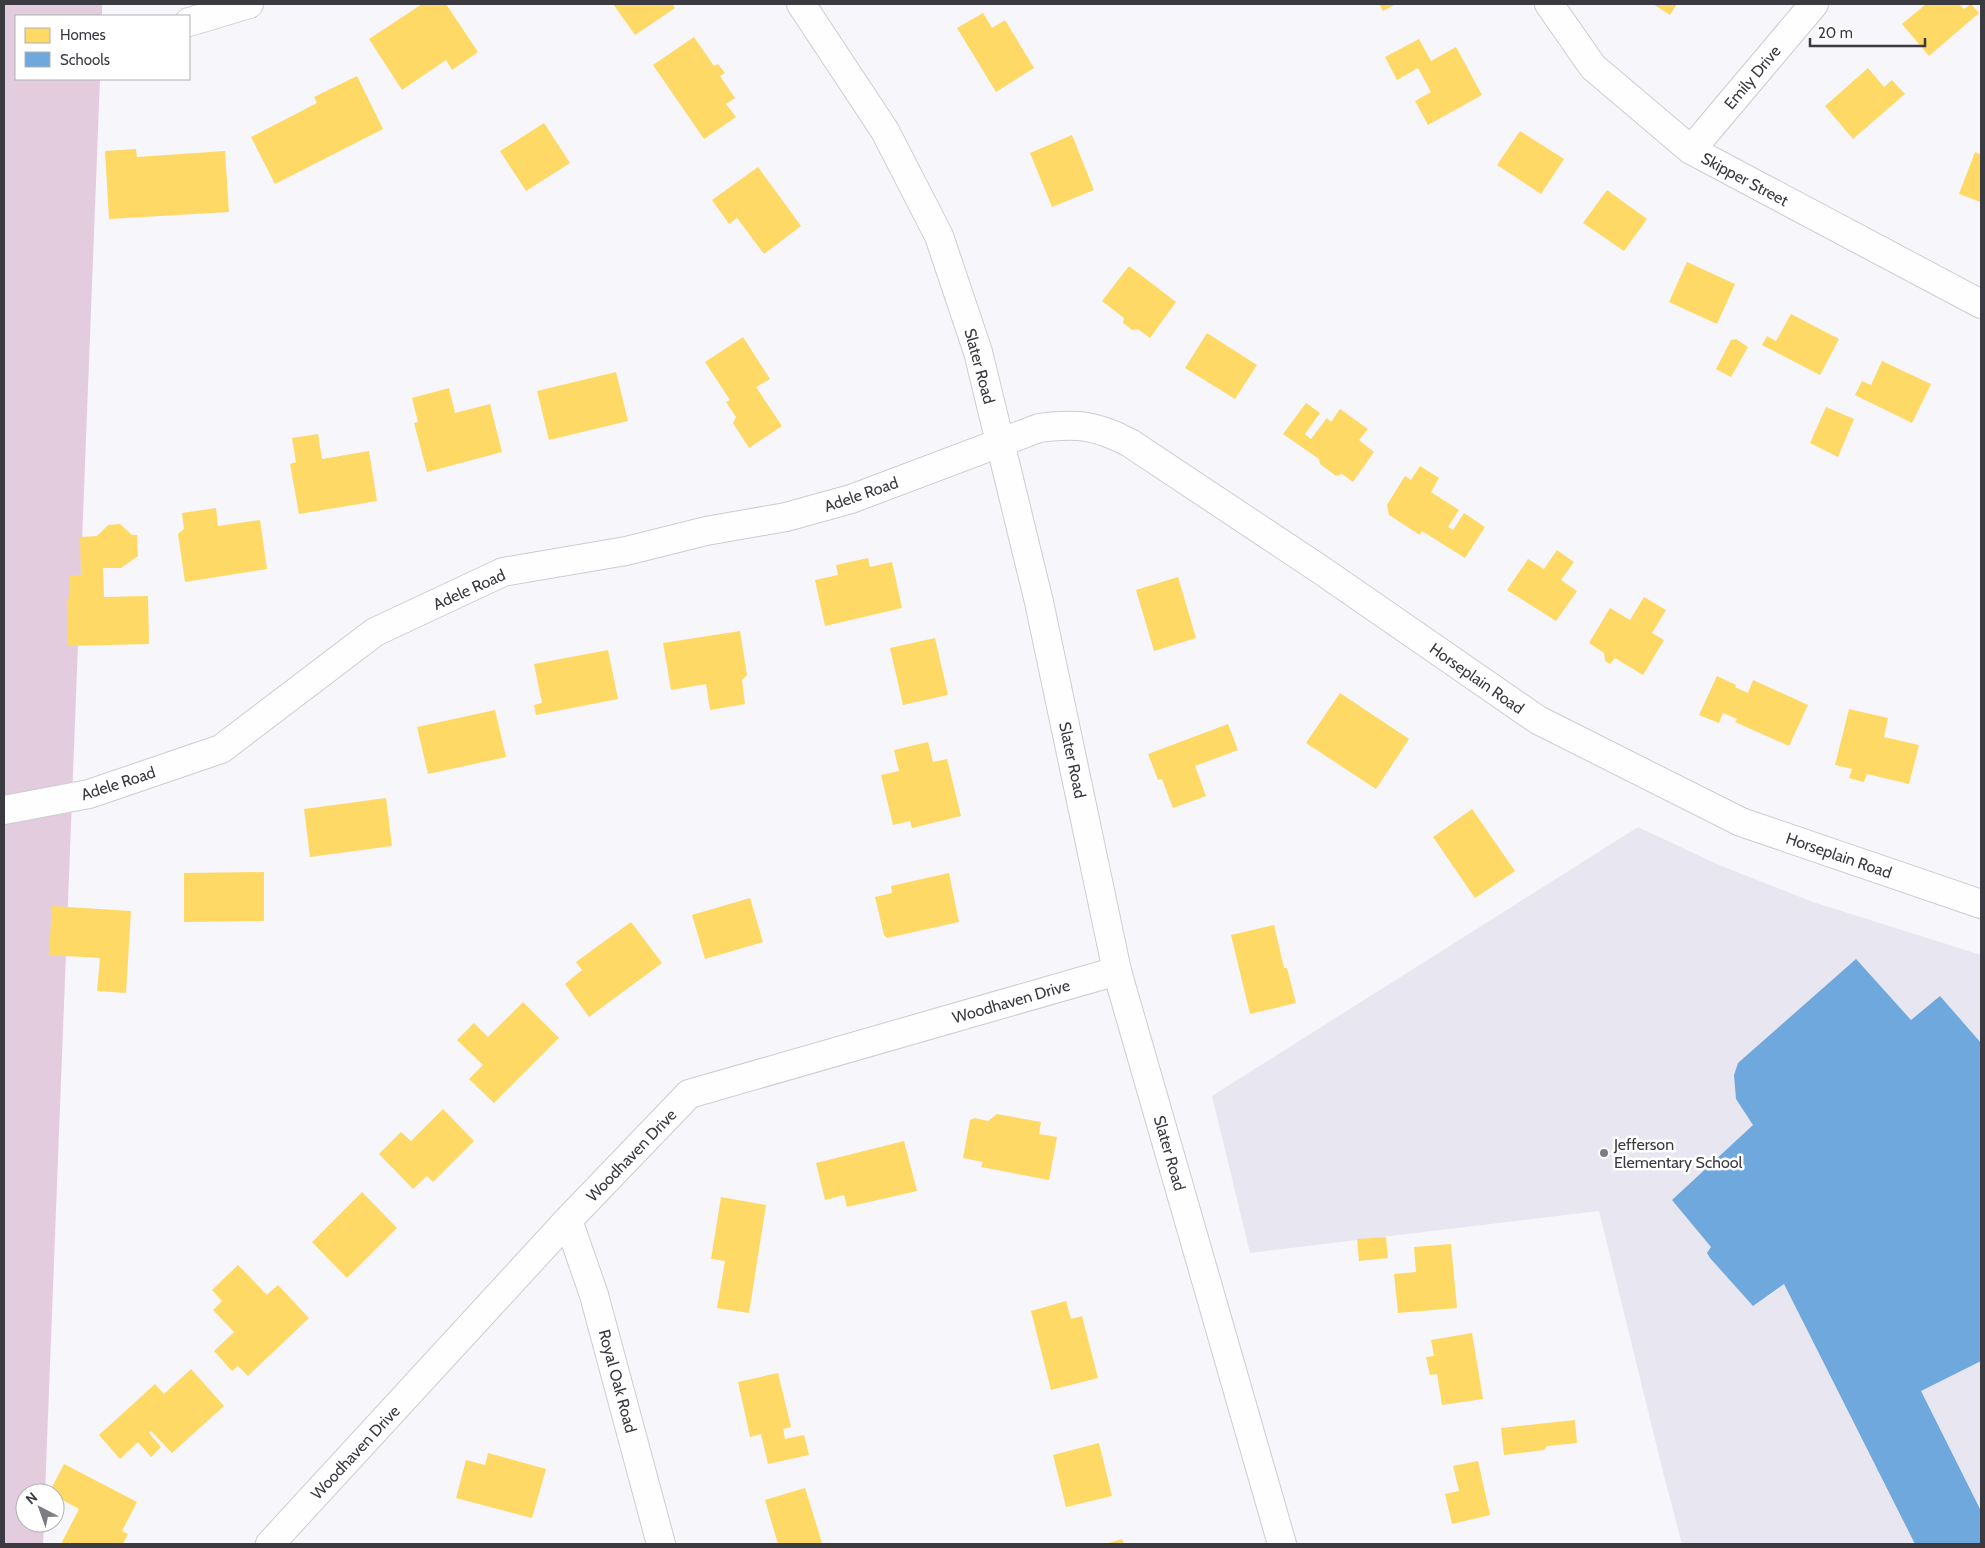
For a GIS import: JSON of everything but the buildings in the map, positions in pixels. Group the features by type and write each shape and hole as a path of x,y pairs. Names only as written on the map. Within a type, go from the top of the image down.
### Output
{"street":[{"path":"190,22 249,4"},
{"name":"Slater Road","path":"801,4 885,131 939,236 978,352 1039,602 1118,970 1282,1544"},
{"name":"Skipper Street","path":"1549,4 1593,67 1691,150 1981,304"},
{"name":"Emily Drive","path":"1691,150 1814,4"},
{"name":"Horseplain Road","path":"1000,442 1039,428 1062,425 1087,426 1107,431 1130,443 1321,570 1538,720 1742,822 1981,904"},
{"name":"Adele Road","path":"4,810 89,794 221,749 375,632 503,572 626,551 706,532 786,518 851,499 1000,442"},
{"name":"Woodhaven Drive","path":"270,1544 568,1220 689,1094 1118,970"},
{"name":"Royal Oak Road","path":"568,1220 594,1295 661,1544"}],"shaded area":[{"path":"4,4 102,4 102,15 15,15 15,80 100,80 45,1483 15,1483 15,1533 44,1533 43,1544 4,1544"},
{"name":"Jefferson Elementary School","path":"1638,827 1719,865 1813,902 1981,955 1981,1544 1682,1544 1599,1211 1250,1253 1212,1096"}],"place":[{"name":"Jefferson Elementary School","path":"1604,1153"}]}
